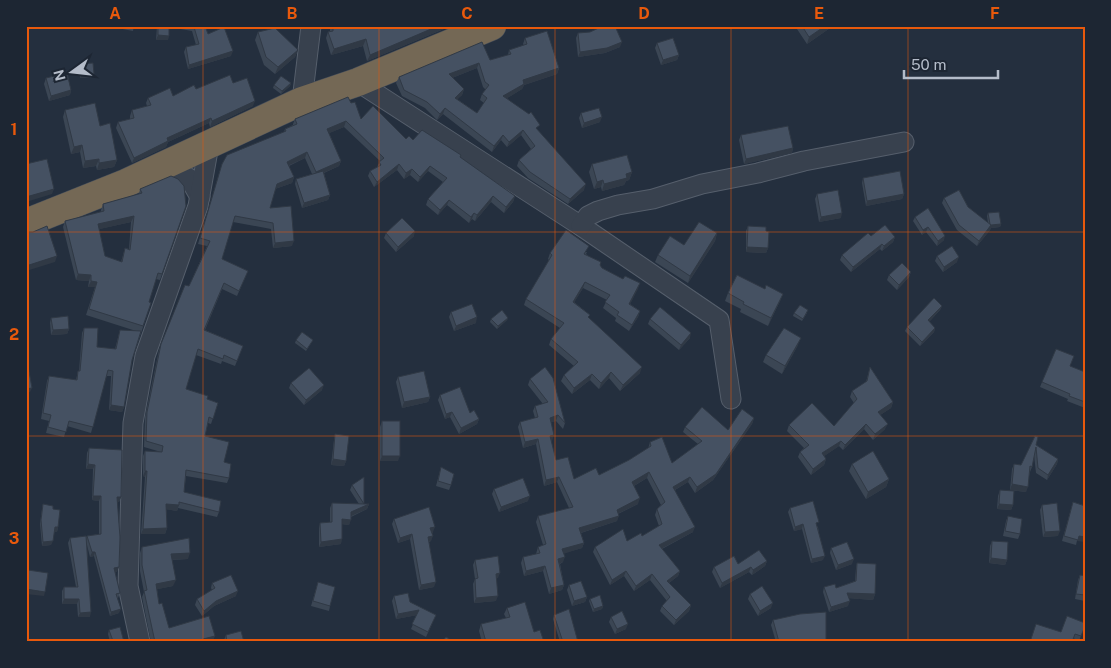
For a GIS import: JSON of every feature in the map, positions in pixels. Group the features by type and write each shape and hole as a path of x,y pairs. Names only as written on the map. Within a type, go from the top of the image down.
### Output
{"highway":[{"path":"26,223 209,146 302,101 358,82 492,26"}],"street":[{"path":"302,101 311,26"},
{"path":"358,82 580,226 719,320 731,399"},
{"path":"580,226 588,216 618,205 653,199 702,184 758,173 812,159 904,142"},
{"path":"140,642 128,586 133,423 145,356 200,197 209,146"},
{"path":"161,167 189,178 200,197"}],"building":[{"path":"158,26 169,26 169,36 158,35"},
{"path":"191,26 205,26 208,34 224,27 233,51 189,65 186,47 199,44 194,27"},
{"path":"333,26 438,26 370,55 366,39 334,49 328,32 333,31"},
{"path":"603,26 615,26 622,42 607,48 580,52 578,33 590,32"},
{"path":"802,26 825,26 809,37"},
{"path":"275,28 298,50 278,67 266,57 258,32"},
{"path":"547,31 559,68 523,80 524,84 503,96 529,114 531,112 540,125 536,128 586,184 570,199 530,172 519,160 535,146 523,130 509,142 503,135 494,146 445,108 440,114 427,102 404,90 399,77 482,42 490,60 511,54 509,50 527,44 525,38","holes":["479,63 485,82 489,85 482,94 487,98 477,113 455,98 464,89 449,74"]},
{"path":"673,38 679,55 663,60 657,43"},
{"path":"93,63 94,74 81,76 80,64"},
{"path":"67,73 71,90 51,96 46,78"},
{"path":"230,75 233,83 247,78 255,101 212,121 211,118 167,138 168,141 134,158 118,122 134,118 132,110 151,105 148,98 170,88 173,96 194,85 196,89"},
{"path":"281,76 291,83 282,91 274,85"},
{"path":"348,97 351,103 355,102 361,119 373,106 406,139 409,136 413,140 422,130 461,155 460,157 515,196 506,207 493,196 477,215 474,213 471,217 449,200 440,210 428,199 447,178 430,166 420,177 412,169 406,173 399,164 377,182 370,171 381,165 379,162 384,158 346,121 327,129 341,161 316,172 307,152 287,162 294,177 277,184 270,208 291,206 294,241 275,243 273,223 235,216 222,259 248,271 239,291 224,283 204,330 243,346 237,361 224,355 223,359 198,349 186,389 208,396 207,399 218,403 213,419 209,417 205,436 229,442 224,462 231,464 229,478 186,470 184,492 221,501 219,512 179,502 179,505 166,504 167,528 143,529 147,471 145,471 145,451 162,452 163,446 146,441 147,412 161,344 185,285 189,286 210,241 200,238 222,164 227,155 286,131 285,129 297,124 295,119"},
{"path":"95,103 100,126 110,123 117,160 99,163 99,159 85,161 82,145 74,147 65,110"},
{"path":"599,108 602,117 584,123 581,113"},
{"path":"788,126 793,148 746,159 741,135"},
{"path":"627,155 632,172 626,174 627,178 604,184 603,180 597,182 592,164"},
{"path":"47,159 54,189 26,197 26,164"},
{"path":"323,171 330,195 304,203 296,179"},
{"path":"900,171 904,194 867,201 863,178"},
{"path":"171,176 178,179 184,186 186,206 162,274 158,273 143,326 89,309 97,282 91,281 91,275 78,274 65,221 104,211 103,204 142,193 140,189","holes":["134,216 130,250 125,248 122,262 105,256 98,224"]},
{"path":"838,190 842,213 821,217 817,194"},
{"path":"959,190 968,207 991,225 979,241 959,225 944,198"},
{"path":"928,208 945,236 938,241 928,227 923,230 915,217"},
{"path":"999,212 1001,224 991,225 988,213"},
{"path":"402,218 415,231 398,247 386,233"},
{"path":"699,222 717,233 690,276 658,255 670,236 684,245"},
{"path":"885,225 895,237 884,246 882,244 853,267 842,255 868,233 871,236"},
{"path":"47,226 57,256 26,266 26,232 33,232"},
{"path":"748,226 766,227 766,231 769,232 768,248 747,247"},
{"path":"566,230 589,246 584,254 601,262 602,268 623,279 625,276 640,283 629,304 640,311 632,325 617,315 619,312 605,302 610,295 585,282 573,302 590,315 588,317 642,367 623,385 611,372 601,383 592,374 574,388 564,375 578,362 551,339 564,323 526,299 552,255 550,253"},
{"path":"952,246 959,257 944,267 937,256"},
{"path":"902,263 911,272 899,285 889,275"},
{"path":"737,275 765,289 766,285 783,294 771,318 743,304 744,302 728,293"},
{"path":"934,298 942,306 928,320 935,328 922,342 907,327"},
{"path":"472,304 477,317 456,326 451,312"},
{"path":"800,305 808,310 803,319 794,313"},
{"path":"660,307 691,333 681,345 650,319"},
{"path":"502,310 508,318 498,326 491,319"},
{"path":"68,316 69,329 53,330 51,318"},
{"path":"84,328 98,328 97,347 116,349 120,330 141,331 132,360 124,407 111,405 113,371 108,370 93,427 69,421 66,432 48,427 51,415 43,413 49,376 77,380 78,371 80,371"},
{"path":"784,328 801,338 785,366 766,355"},
{"path":"302,332 313,340 307,349 296,340"},
{"path":"1056,349 1074,356 1070,366 1085,372 1085,402 1042,382"},
{"path":"26,366 28,366 32,388 26,389"},
{"path":"545,367 553,378 565,423 558,415 550,418 554,435 550,436 556,460 568,457 574,479 596,468 599,475 629,460 651,446 650,442 662,437 672,463 702,441 685,427 702,407 728,430 742,409 754,418 716,474 697,487 690,477 673,487 695,527 659,545 680,571 667,581 691,605 676,620 662,606 670,597 652,574 636,586 626,571 612,580 595,547 623,529 627,541 641,533 642,536 662,524 657,509 665,502 649,472 632,482 640,498 617,510 619,516 579,528 584,543 562,549 565,557 558,559 564,585 551,588 545,566 526,571 523,557 540,553 538,547 546,544 538,516 573,507 559,477 546,480 538,439 525,442 520,422 538,417 535,406 548,402 530,379"},
{"path":"870,367 893,402 878,412 888,424 875,434 866,424 845,445 841,441 822,453 826,459 813,469 800,452 809,445 789,425 812,403 834,426 857,399 852,391 867,381"},
{"path":"309,368 324,385 306,400 291,383"},
{"path":"424,371 430,397 404,402 398,377"},
{"path":"460,387 470,413 474,410 479,419 461,428 452,412 446,414 440,395"},
{"path":"382,421 400,421 400,456 382,456"},
{"path":"335,434 349,436 346,461 333,459"},
{"path":"1035,436 1038,437 1036,445 1058,459 1048,475 1038,468 1036,447 1032,467 1030,466 1028,487 1012,484 1014,464 1021,465"},
{"path":"89,448 122,450 121,497 117,497 120,537 119,567 114,568 120,593 116,594 121,609 111,612 95,552 92,552 87,536 101,534 101,496 93,496 95,465 88,464"},
{"path":"873,451 889,479 868,492 852,464"},
{"path":"441,467 454,474 451,485 438,481"},
{"path":"364,477 364,504 352,485"},
{"path":"523,478 530,496 501,507 494,489"},
{"path":"1000,490 1014,491 1013,505 999,504"},
{"path":"813,501 819,522 816,523 825,556 812,559 803,524 795,527 790,508"},
{"path":"1073,502 1085,506 1085,537 1079,536 1078,540 1064,536"},
{"path":"332,503 369,504 351,512 351,520 342,519 342,539 321,542 320,523 332,522"},
{"path":"1057,503 1060,531 1045,532 1042,505"},
{"path":"43,504 60,510 58,527 55,527 53,541 43,542 41,520"},
{"path":"429,507 435,527 430,528 433,536 428,537 436,582 421,585 412,534 400,538 394,519"},
{"path":"1008,516 1022,519 1020,534 1005,531"},
{"path":"86,536 91,612 80,613 79,599 64,599 64,587 78,587 70,538"},
{"path":"189,538 190,553 171,554 176,580 156,584 159,604 162,603 169,628 209,616 215,636 203,639 204,642 155,642 144,591 147,590 142,565 142,547"},
{"path":"992,541 1008,542 1007,560 991,558"},
{"path":"847,542 854,559 838,565 831,548"},
{"path":"759,550 767,561 753,570 751,567 722,583 714,567 734,556 738,564"},
{"path":"498,556 500,573 496,574 498,596 476,598 475,579 478,578 475,560"},
{"path":"857,563 876,564 875,594 847,593 850,601 831,607 824,587 835,584 836,588 856,581"},
{"path":"26,571 48,573 45,592 26,589"},
{"path":"231,575 238,591 216,601 204,611 197,599 215,588 212,583"},
{"path":"1080,575 1085,576 1085,595 1076,594"},
{"path":"581,581 587,597 574,601 569,585"},
{"path":"318,582 335,587 330,606 313,601"},
{"path":"762,586 773,603 760,611 750,594"},
{"path":"408,593 410,602 436,615 428,632 412,624 419,610 398,614 394,596"},
{"path":"600,595 603,606 594,609 590,599"},
{"path":"525,602 534,632 540,630 544,642 486,642 481,624 510,617 507,608"},
{"path":"569,609 578,642 563,642 554,615"},
{"path":"622,611 628,624 617,629 611,617"},
{"path":"826,612 826,642 779,642 773,620 800,614"},
{"path":"1067,616 1085,623 1081,636 1075,634 1072,642 1030,642 1036,624 1061,632"},
{"path":"120,627 124,642 110,642 113,641 109,630"},
{"path":"241,631 244,642 227,642 226,635"},
{"path":"446,637 454,642 442,642"}]}
